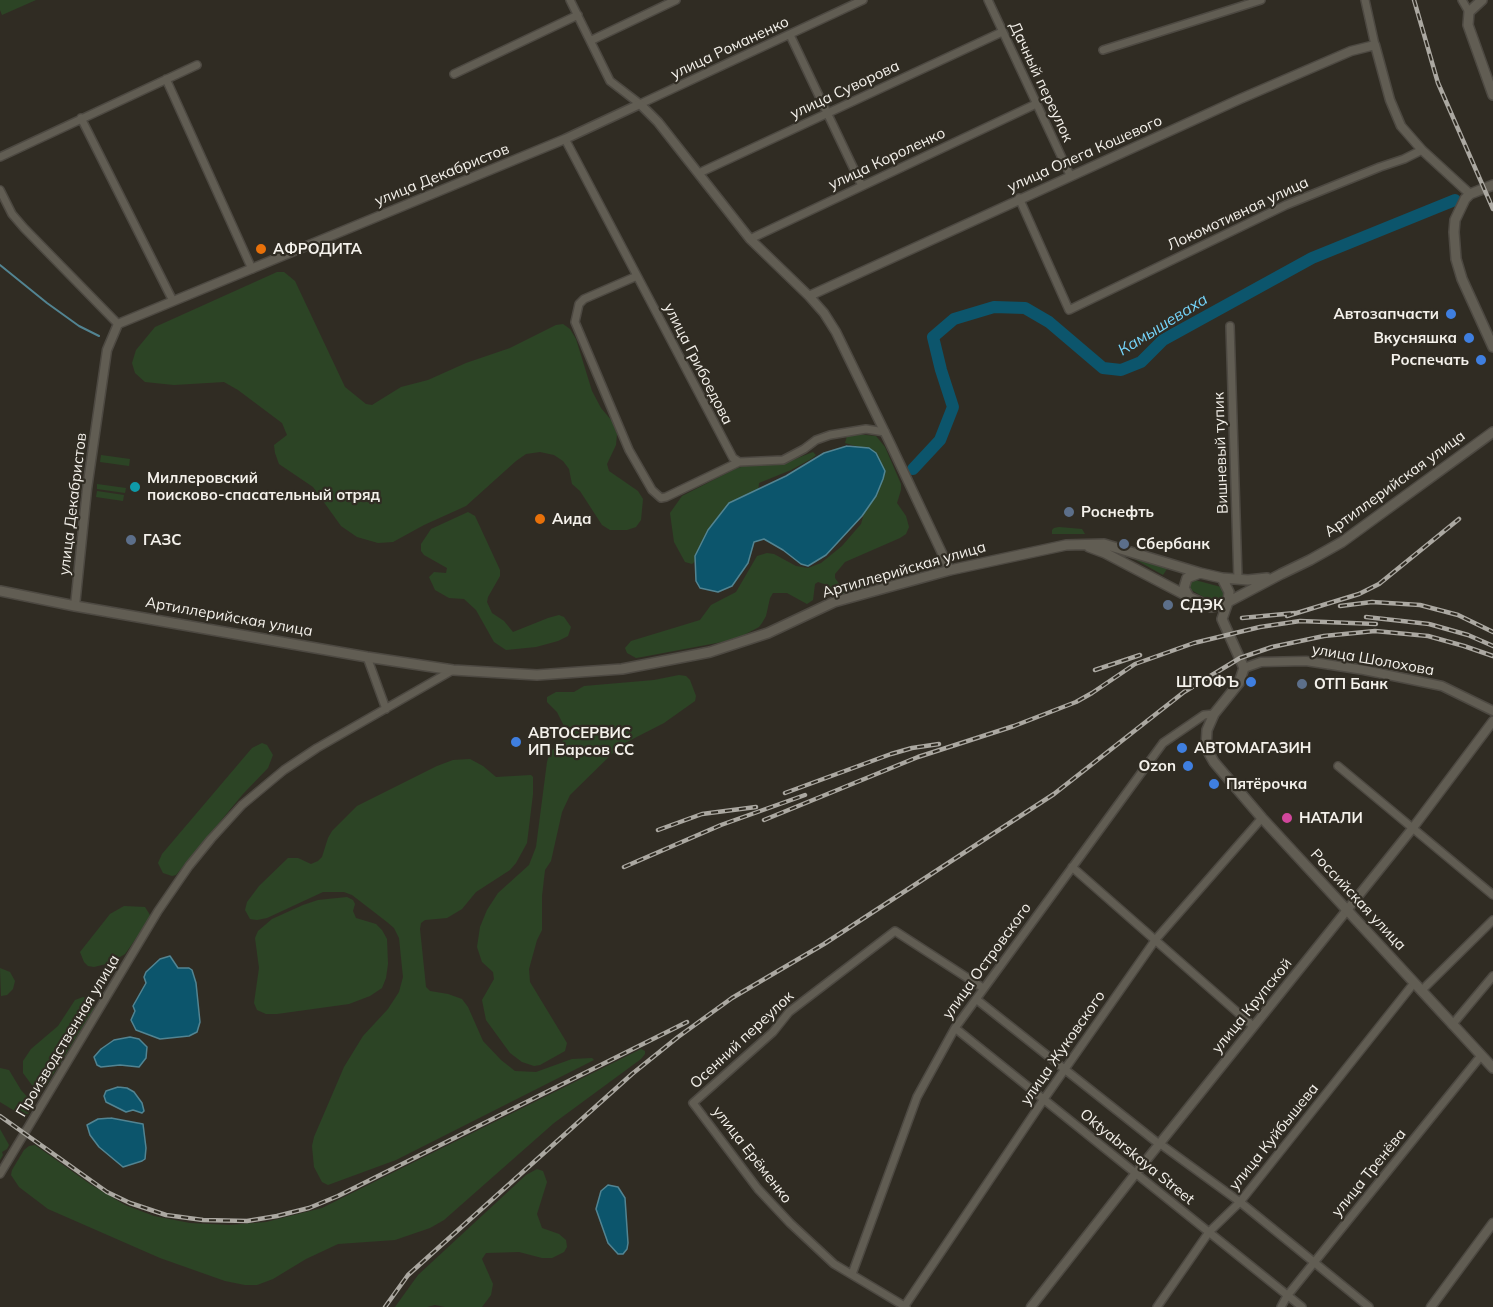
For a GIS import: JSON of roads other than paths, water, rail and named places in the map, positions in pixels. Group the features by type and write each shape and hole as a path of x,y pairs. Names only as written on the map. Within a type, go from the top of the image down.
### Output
{"main road":[{"path":"1482,0 1469,12 1467,25 1492,89"},
{"path":"1493,185 1470,194 1459,208 1454,232 1456,259 1462,279 1493,347"},
{"name":"Артиллерийская улица","path":"1203,604 1216,606 1228,602 1342,542 1493,432"},
{"name":"Артиллерийская улица","path":"0,591 368,657 453,670 537,675 622,669 685,658 736,645 768,633 834,602 950,570 1041,549 1104,544 1222,578 1261,579 1281,574"},
{"name":"Артиллерийская улица","path":"1084,545 1105,553 1203,604 1222,620"},
{"path":"1189,597 1184,588 1187,578 1200,573"},
{"path":"1222,578 1229,592 1222,620 1244,668"},
{"name":"Российская улица","path":"1244,668 1239,683 1214,714 1207,730 1206,748 1214,762 1262,818 1493,1068"}],"street":[{"path":"570,0 592,40 610,81 640,104 658,122 750,239 824,313 836,332 950,570"},
{"path":"592,40 676,0"},
{"name":"улица Романенко","path":"640,104 863,0"},
{"name":"Дачный переулок","path":"988,0 1070,176"},
{"path":"1103,50 1261,0"},
{"path":"1365,0 1394,113 1406,132 1422,150 1470,194"},
{"path":"1462,0 1469,12"},
{"path":"454,74 578,15"},
{"name":"улица Суворова","path":"699,173 1002,32"},
{"path":"790,36 862,186"},
{"name":"улица Олега Кошевого","path":"809,296 1019,198 1351,51 1375,45"},
{"path":"0,157 197,65"},
{"path":"166,79 252,269"},
{"name":"улица Декабристов","path":"75,606 85,507 107,350 118,324 565,140 640,104"},
{"name":"улица Короленко","path":"750,239 1036,104"},
{"path":"81,118 173,301"},
{"name":"улица Грибоедова","path":"565,140 728,451 739,462"},
{"name":"Локомотивная улица","path":"1019,198 1069,310 1286,205 1422,150"},
{"path":"0,190 12,214 24,228 118,324"},
{"path":"637,276 584,299 579,304 575,322 629,450 652,490 661,498 739,462 783,460 816,440 841,433 866,429 885,432"},
{"name":"Вишневый тупик","path":"1230,326 1238,579"},
{"path":"368,657 386,709 453,670"},
{"name":"улица Шолохова","path":"1244,668 1261,662 1306,662 1364,670 1442,686 1493,711"},
{"name":"Производственная улица","path":"0,1174 158,910 189,866 242,805 285,770 316,748 386,709"},
{"name":"улица Островского","path":"852,1274 917,1097 955,1028 1163,743 1204,715 1214,714"},
{"name":"улица Крупской","path":"1031,1307 1412,829 1493,721"},
{"path":"1338,766 1493,894"},
{"name":"улица Жуковского","path":"905,1307 1044,1099 1156,939 1262,818"},
{"path":"1072,867 1253,1026"},
{"path":"1421,991 1493,920"},
{"name":"Осенний переулок","path":"693,1103 773,1032 789,1012 895,931 983,988"},
{"path":"1452,1025 1493,976"},
{"name":"улица Куйбышева","path":"1157,1307 1209,1232 1240,1202 1414,983"},
{"name":"Oktyabrskaya Street","path":"976,999 1159,1144 1240,1202 1369,1307"},
{"name":"Oktyabrskaya Street","path":"955,1028 1302,1307"},
{"name":"улица Тренёва","path":"1281,1307 1287,1296 1480,1056"},
{"name":"улица Ерёменко","path":"693,1103 758,1189 790,1224 834,1264 905,1307"},
{"path":"1431,1307 1493,1223"}],"water":[{"path":"847,446 869,448 876,453 885,471 876,496 862,516 826,555 808,566 801,564 764,539 754,542 748,563 732,586 718,592 700,588 696,581 695,556 708,530 729,503 786,476 824,453"},
{"path":"170,956 178,968 192,970 196,983 200,1022 197,1032 189,1036 160,1039 136,1030 131,1020 135,1011 133,1006 146,983 144,977 146,972 160,959"},
{"path":"130,1037 139,1039 147,1047 146,1058 139,1067 120,1065 101,1067 97,1065 94,1057 101,1049 114,1040"},
{"path":"118,1087 134,1092 142,1103 144,1111 142,1113 133,1110 126,1112 106,1102 104,1096 106,1091"},
{"path":"111,1118 143,1124 145,1159 123,1167 99,1147 90,1135 87,1125 98,1119"},
{"path":"608,1185 618,1187 625,1198 628,1243 623,1254 618,1254 608,1243 596,1209 601,1191"}],"waterway":[{"name":"Камышеваха","path":"913,469 940,440 953,407 933,337 954,319 994,307 1025,308 1049,322 1103,368 1121,370 1141,362 1163,340 1312,258 1455,200"},
{"path":"0,265 79,326 99,336"}],"railway":[{"path":"1414,0 1438,83 1493,209"},
{"path":"1287,616 1359,594 1379,584 1459,519"},
{"path":"1340,606 1372,602 1420,605 1458,615 1493,632"},
{"path":"1242,618 1295,613"},
{"path":"1366,617 1429,624 1468,635 1493,646"},
{"path":"764,820 918,757 1014,726 1076,702 1135,664 1194,643 1260,627 1300,621 1376,624"},
{"path":"385,1307 408,1275 632,1074 678,1037 732,998 824,944 1054,794 1184,692 1240,658 1272,647 1324,636 1375,631 1428,636 1493,656"},
{"path":"1095,670 1140,655"},
{"path":"785,793 891,754 939,744"},
{"path":"624,867 721,825 805,795"},
{"path":"658,830 702,814 756,807"},
{"path":"0,1116 107,1192 130,1203 166,1215 203,1220 247,1221 309,1208 338,1196 687,1022"}],"place":[{"name":"АФРОДИТА","path":"261,249"},
{"name":"Автозапчасти","path":"1451,314"},
{"name":"Вкусняшка","path":"1469,338"},
{"name":"Роспечать","path":"1481,360"},
{"name":"Миллеровский поисково-спасательный отряд","path":"135,487"},
{"name":"Роснефть","path":"1069,512"},
{"name":"Аида","path":"540,519"},
{"name":"ГАЗС","path":"131,540"},
{"name":"Сбербанк","path":"1124,544"},
{"name":"СДЭК","path":"1168,605"},
{"name":"ШТОФЪ","path":"1251,682"},
{"name":"ОТП Банк","path":"1302,684"},
{"name":"АВТОСЕРВИС ИП Барсов СС","path":"516,742"},
{"name":"АВТОМАГАЗИН","path":"1182,748"},
{"name":"Ozon","path":"1188,766"},
{"name":"Пятёрочка","path":"1214,784"},
{"name":"НАТАЛИ","path":"1287,818"}]}
